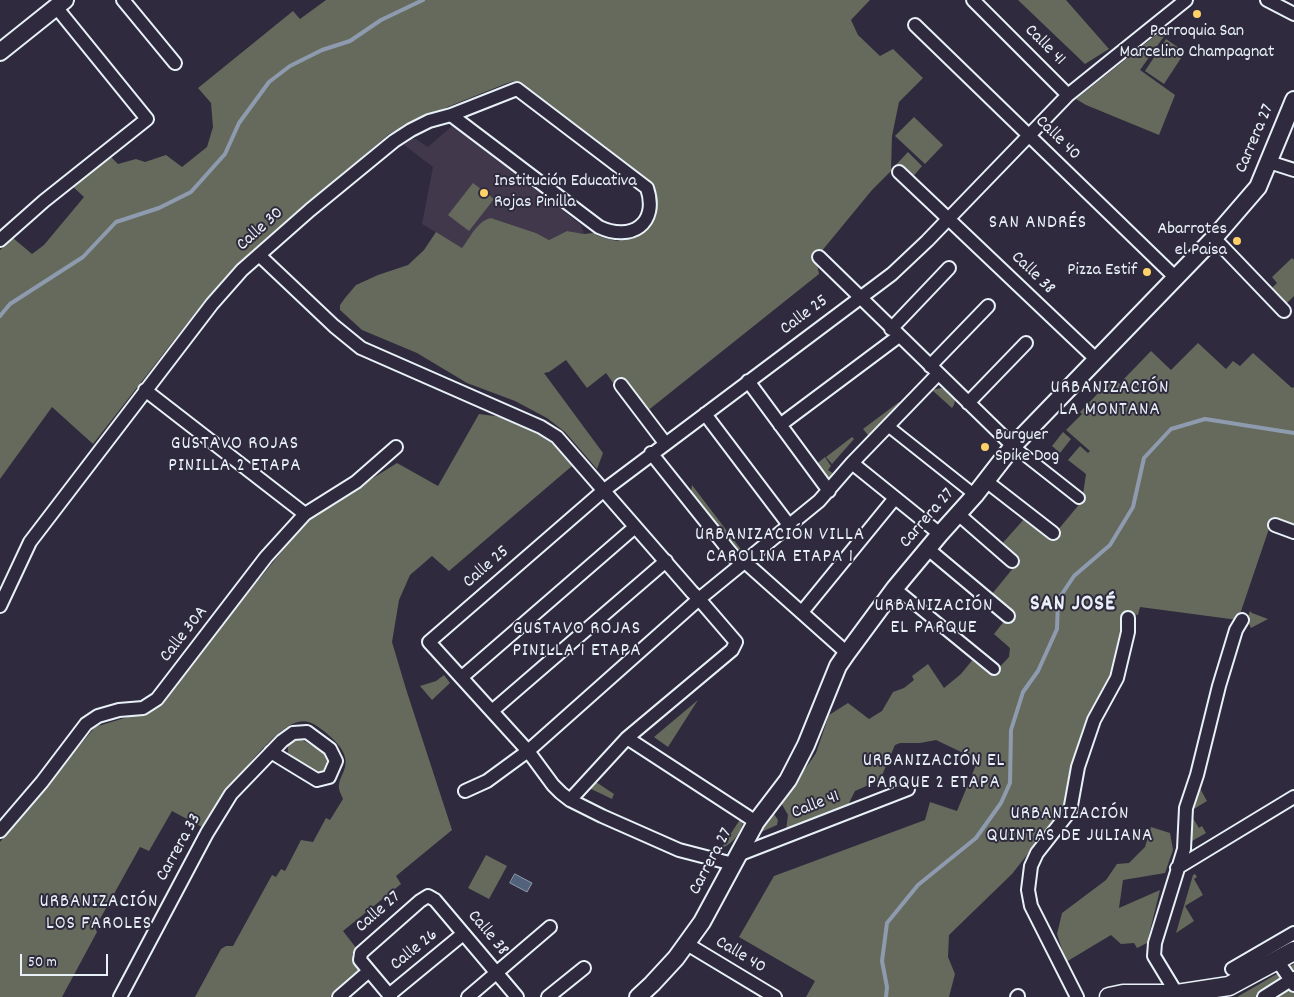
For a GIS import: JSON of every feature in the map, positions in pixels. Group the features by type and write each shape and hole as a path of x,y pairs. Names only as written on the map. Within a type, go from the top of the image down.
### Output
{"main road":[{"path":"1109,997 1123,994 1177,994 1229,986 1294,951"}],"street":[{"path":"123,0 175,63"},
{"name":"Calle 41","path":"973,0 1068,95"},
{"name":"Calle 25","path":"462,677 429,642 603,491 892,274 927,241 1068,95 1186,0"},
{"path":"1267,0 1294,14"},
{"path":"0,52 61,4 147,118 44,201 0,240"},
{"name":"Calle 40","path":"915,25 1176,278"},
{"name":"Calle 30","path":"0,606 30,542 212,304 242,270 394,140 429,121 451,115 517,89 647,188 650,208 643,222 630,232 620,234 599,227 451,115"},
{"name":"Carrera 27","path":"638,997 688,944 702,922 756,822 788,780 806,745 838,666 847,653 896,588 1014,446 1214,238 1258,187 1290,120 1294,100"},
{"path":"1269,162 1294,170"},
{"name":"Calle 38","path":"899,172 1097,360"},
{"path":"1214,238 1284,311"},
{"path":"259,255 334,326 362,348 541,428 557,438 736,642 732,650 627,738 570,800"},
{"path":"819,257 968,404 1014,446 1079,498"},
{"path":"780,425 895,333 949,268"},
{"path":"465,791 487,781 528,751 700,599 819,501 888,426 988,306"},
{"path":"968,404 1026,343"},
{"path":"748,381 828,492"},
{"path":"621,385 665,443"},
{"path":"145,390 305,514"},
{"path":"704,414 789,524"},
{"path":"888,426 975,495"},
{"name":"Calle 30A","path":"0,831 42,782 86,724 98,716 112,712 143,708 157,699 266,557 305,514 356,482 396,447"},
{"path":"652,453 735,558 745,562 847,653"},
{"path":"852,463 940,534"},
{"path":"986,481 1053,533"},
{"path":"802,612 894,498"},
{"path":"958,514 1012,560"},
{"path":"1275,525 1294,532"},
{"path":"635,526 462,677 528,751 553,785 570,800 679,850 735,860"},
{"path":"928,549 1008,616"},
{"path":"492,711 666,561"},
{"path":"896,588 994,669"},
{"path":"1077,997 1031,906 1028,890 1031,866 1037,853 1070,811 1078,767 1094,720 1117,678 1128,632 1128,618"},
{"path":"1177,994 1154,956 1154,944 1184,848 1186,808 1197,775 1219,686 1236,630 1242,620"},
{"name":"Carrera 33","path":"120,997 207,833 231,794 282,740 293,733 307,732 330,749 336,761 329,776 317,780 271,752"},
{"path":"627,738 756,822"},
{"name":"Calle 41","path":"735,860 908,789"},
{"path":"1177,868 1294,797"},
{"name":"Calle 38","path":"428,896 435,900 516,997"},
{"name":"Calle 27","path":"369,971 360,960 361,952 428,896"},
{"path":"468,997 550,927"},
{"path":"1232,969 1294,933"},
{"name":"Calle 26","path":"390,996 463,934"},
{"name":"Calle 40","path":"688,944 775,997"},
{"path":"1264,997 1293,981 1277,960"},
{"path":"548,997 584,968"},
{"path":"339,997 369,971 390,996"}],"shaded area":[{"name":"Institución Educativa Rojas Pinilla","path":"452,126 470,137 581,225 584,234 567,231 549,240 536,233 491,218 479,225 462,248 422,224 433,167 404,145 412,139 416,139 428,147"}],"green space":[{"path":"326,0 870,0 851,20 858,35 880,56 893,49 923,78 899,102 892,136 891,170 908,152 922,166 906,185 891,171 872,190 816,258 819,274 646,412 616,387 606,373 587,388 566,360 549,372 544,373 603,453 597,469 565,432 547,418 515,401 467,383 417,353 362,330 340,310 340,305 356,285 408,265 424,250 436,232 462,248 474,230 491,218 536,233 549,240 567,231 584,234 593,233 617,241 633,237 652,220 657,210 657,197 652,185 520,82 514,81 505,84 420,118 389,134 255,249 206,299 93,444 52,407 0,479 0,250 13,238 32,254 44,245 84,197 70,184 109,155 118,164 136,159 145,162 166,155 182,167 207,147 213,127 211,103 198,88 293,11 300,19"},
{"path":"1018,0 1066,0 1109,49 1085,64"},
{"path":"1160,32 1165,35 1140,70 1175,95 1159,135 1086,105 1076,99"},
{"path":"1166,39 1185,52 1164,84 1145,71"},
{"path":"914,117 943,145 925,164 895,136"},
{"path":"473,183 494,199 469,231 448,215"},
{"path":"1292,258 1294,260 1294,296 1284,306 1269,291 1277,283 1272,277"},
{"path":"1198,343 1226,369 1233,361 1240,366 1253,353 1292,388 1294,387 1294,525 1273,517 1238,620 1140,607 1138,615 1125,612 1112,675 1089,717 1074,759 1069,790 1064,806 1012,874 949,935 948,957 955,974 949,997 806,997 815,981 739,937 774,876 925,820 930,802 957,811 978,760 936,740 920,743 900,743 895,745 880,780 855,791 847,807 786,830 788,815 780,801 816,753 829,715 848,703 869,719 882,711 893,692 904,688 914,680 912,676 928,664 944,688 961,674 974,658 994,673 1009,657 1010,648 994,634 1005,620 1009,623 1016,616 992,594 1018,562 1000,546 1025,518 1052,537 1082,501 1086,474 1068,460 1080,446 1088,453 1090,451 1066,430 1104,387 1105,389 1115,379 1121,385 1122,381 1151,351 1171,370"},
{"path":"941,388 946,390 955,399 952,408 932,390"},
{"path":"899,402 901,404 872,434 868,435 863,429"},
{"path":"479,414 502,417 536,433 553,444 572,466 449,571 432,556 410,575 399,600 392,642 452,830 396,876 401,884 343,931 357,949 352,954 355,965 361,972 330,997 195,997 221,949 226,946 233,946 272,875 276,877 281,869 285,871 301,840 313,842 326,818 330,820 343,799 339,784 346,763 343,752 335,741 322,730 313,724 302,721 287,727 260,751 232,785 202,827 172,811 149,851 140,847 95,928 97,932 62,997 0,997 0,842 95,727 154,709 308,519 397,463 438,486"},
{"path":"1063,432 1071,439 1060,453 1052,446"},
{"path":"852,437 854,439 832,464 826,457"},
{"path":"825,457 831,466 828,470 834,474 829,481 814,466"},
{"path":"692,485 743,552 736,554 690,497"},
{"path":"1250,611 1268,619 1251,628 1247,620"},
{"path":"444,675 450,683 432,700 420,686 436,681"},
{"path":"698,700 668,747 654,737"},
{"path":"299,738 326,754 328,762 325,770 316,773 290,757 289,745"},
{"path":"593,780 614,794 612,799 587,787"},
{"path":"1197,783 1207,801 1189,812 1199,828 1202,826 1206,833 1187,844 1189,811"},
{"path":"772,811 778,820 777,825 759,833"},
{"path":"741,818 743,821 739,833 731,843 722,847"},
{"path":"1151,827 1170,833 1173,850 1165,873 1123,880 1119,908 1160,890 1147,943 1137,948 1134,943 1121,944 1111,935 1066,962 1057,934 1062,913 1106,880 1117,864 1129,863 1145,847"},
{"path":"486,855 507,866 489,899 468,888"},
{"path":"1195,874 1197,877 1194,879 1203,895 1185,906 1194,921 1176,933 1193,875"},
{"path":"1294,964 1294,997 1237,997"}],"water":[{"path":"515,874 532,883 527,892 510,883"}],"waterway":[{"path":"0,316 10,304 83,257 116,222 159,208 191,192 225,154 239,123 269,82 290,66 322,50 350,41 381,20 423,0"},
{"path":"886,997 887,987 882,961 887,923 918,885 976,838 1001,803 1010,783 1011,730 1023,692 1038,671 1057,629 1058,600 1074,576 1110,545 1133,507 1144,458 1171,429 1205,419 1294,433"}],"place":[{"name":"Parroquia San Marcelino Champagnat","path":"1197,14"},
{"name":"Institución Educativa Rojas Pinilla","path":"484,193"},
{"name":"Abarrotes el Paisa","path":"1237,241"},
{"name":"Pizza Estif","path":"1147,272"},
{"name":"Burguer Spike Dog","path":"985,447"}],"district":[{"name":"SAN ANDRÉS","path":"1038,224"},
{"name":"URBANIZACIÓN LA MONTANA","path":"1110,400"},
{"name":"GUSTAVO ROJAS PINILLA 2 ETAPA","path":"235,456"},
{"name":"URBANIZACIÓN VILLA CAROLINA ETAPA 1","path":"780,547"},
{"name":"SAN JOSÉ","path":"1073,606"},
{"name":"URBANIZACIÓN EL PARQUE","path":"934,618"},
{"name":"GUSTAVO ROJAS PINILLA 1 ETAPA","path":"577,641"},
{"name":"URBANIZACIÓN EL PARQUE 2 ETAPA","path":"934,773"},
{"name":"URBANIZACIÓN QUINTAS DE JULIANA","path":"1070,826"},
{"name":"URBANIZACIÓN LOS FAROLES","path":"99,914"}]}
